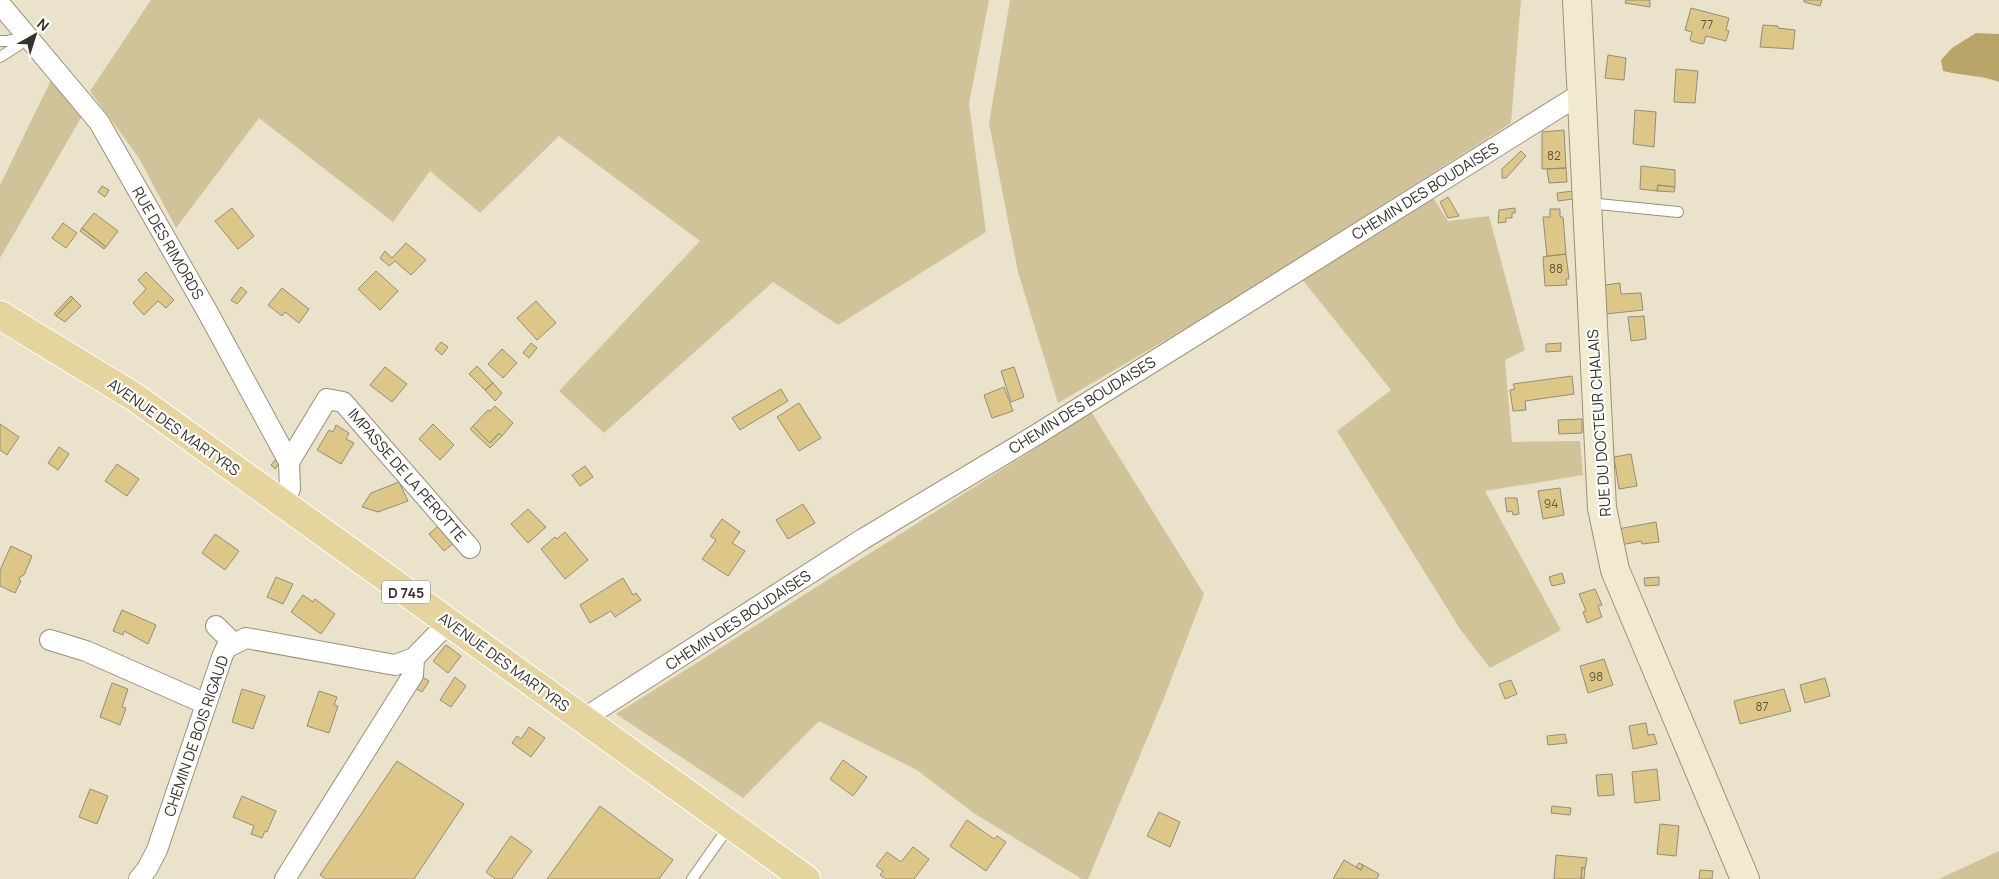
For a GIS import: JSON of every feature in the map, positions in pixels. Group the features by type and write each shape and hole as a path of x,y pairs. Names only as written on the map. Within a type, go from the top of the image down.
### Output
{"main road":[{"name":"RUE DU DOCTEUR CHALAIS","path":"1576,0 1602,508 1615,570 1745,879"},
{"name":"AVENUE DES MARTYRS","path":"0,315 136,398 806,879"}],"street":[{"name":"RUE DES RIMORDS","path":"0,4 99,122 207,311 289,462 290,489 283,504"},
{"name":"CHEMIN DES BOUDAISES","path":"583,719 863,540 1036,435 1582,93"},
{"name":"IMPASSE DE LA PEROTTE","path":"289,462 327,399 343,402 470,548"},
{"path":"285,879 413,675 414,658 448,623"},
{"path":"216,626 234,643"},
{"name":"CHEMIN DE BOIS RIGAUD","path":"139,879 147,869 157,850 226,648 246,638 395,665 414,658"},
{"path":"50,640 86,651 206,704"}],"lane":[{"path":"0,41 28,37"},
{"path":"0,57 28,37"},
{"path":"1587,202 1678,212"},
{"path":"692,879 730,824"}],"shaded area":[{"path":"151,0 989,0 969,104 986,232 838,325 773,282 604,433 559,391 700,241 559,136 480,213 430,171 393,222 259,118 176,228 139,158 90,91"},
{"path":"1010,0 1521,0 1511,123 1229,303 1058,403 1018,272 989,123"},
{"path":"1976,33 1999,34 1999,82 1943,71 1941,60 1952,48"},
{"path":"51,80 82,116 0,258 0,185"},
{"path":"1432,196 1448,221 1489,216 1525,350 1505,360 1512,442 1580,441 1583,475 1485,491 1561,630 1490,668 1460,629 1337,431 1391,390 1301,278"},
{"path":"1090,410 1204,594 1164,698 1088,879 1082,879 975,814 917,770 819,721 743,798 616,714 1047,441"},
{"path":"1999,851 1999,879 1939,879"}],"building":[{"path":"1626,0 1650,0 1650,7 1625,3"},
{"path":"1804,0 1822,0 1820,6 1804,2"},
{"path":"1691,8 1729,18 1726,30 1729,31 1726,41 1706,36 1702,44 1691,41 1692,32 1685,30"},
{"path":"1763,25 1795,30 1793,49 1760,47"},
{"path":"1608,55 1626,58 1624,80 1605,78"},
{"path":"1676,69 1698,71 1695,103 1674,102"},
{"path":"1635,110 1656,112 1654,147 1633,144"},
{"path":"1564,130 1566,168 1542,169 1542,132"},
{"path":"1521,151 1526,156 1506,178 1502,178 1502,169"},
{"path":"1641,166 1675,170 1675,187 1658,185 1657,191 1640,189"},
{"path":"1566,168 1567,182 1549,183 1547,169"},
{"path":"1658,185 1675,187 1674,192 1657,191"},
{"path":"102,186 109,190 105,197 98,192"},
{"path":"1573,191 1573,199 1558,201 1557,193"},
{"path":"1448,197 1459,216 1448,218 1440,202"},
{"path":"232,208 254,236 238,249 215,221"},
{"path":"1515,208 1512,218 1506,218 1506,222 1498,223 1499,210"},
{"path":"1550,209 1560,209 1560,217 1563,217 1566,254 1547,256 1543,217 1550,217"},
{"path":"94,213 118,231 106,247 82,228"},
{"path":"63,223 77,233 66,248 52,238"},
{"path":"82,228 106,247 104,249 80,231"},
{"path":"406,243 426,260 411,275 395,261 389,266 380,258 385,251 392,258"},
{"path":"1566,254 1569,279 1566,279 1567,285 1545,286 1543,257"},
{"path":"376,271 398,291 380,310 358,289"},
{"path":"146,272 174,300 166,308 158,301 144,315 133,303 146,289 138,280"},
{"path":"1620,283 1621,294 1641,293 1643,310 1606,314 1605,285"},
{"path":"241,287 247,292 237,304 231,300"},
{"path":"282,288 309,309 299,323 285,312 282,316 268,305"},
{"path":"71,296 73,298 56,316 54,314"},
{"path":"73,298 81,306 65,322 56,316"},
{"path":"536,301 556,323 537,340 517,318"},
{"path":"1644,316 1646,339 1631,341 1628,317"},
{"path":"441,342 448,347 442,355 435,349"},
{"path":"531,343 537,348 529,358 523,353"},
{"path":"1561,343 1561,351 1546,352 1546,344"},
{"path":"502,349 517,363 503,378 488,364"},
{"path":"477,366 493,383 485,390 469,374"},
{"path":"385,367 407,384 392,402 370,385"},
{"path":"1014,367 1024,397 1011,402 1001,371"},
{"path":"1572,376 1574,394 1525,401 1526,410 1513,411 1510,390 1515,389 1513,384"},
{"path":"493,383 502,393 495,401 485,390"},
{"path":"1004,387 1013,411 992,418 984,395"},
{"path":"781,389 788,401 740,430 732,418"},
{"path":"799,403 821,438 799,451 777,417"},
{"path":"495,406 513,423 502,436 499,433 490,443 473,426 488,410 490,411"},
{"path":"1582,419 1582,433 1559,434 1558,420"},
{"path":"0,424 19,437 7,455 0,450"},
{"path":"433,424 454,445 440,460 419,439"},
{"path":"336,425 349,433 346,439 354,443 341,464 317,450 329,430 333,432"},
{"path":"473,426 490,443 499,433 502,436 490,448 470,429"},
{"path":"59,447 69,454 58,470 48,463"},
{"path":"1631,454 1637,486 1619,489 1614,457"},
{"path":"276,459 279,463 275,469 271,465"},
{"path":"117,464 139,479 127,496 105,481"},
{"path":"585,466 593,477 580,486 572,475"},
{"path":"399,482 408,501 378,512 362,507 371,493"},
{"path":"1560,488 1564,515 1543,519 1538,491"},
{"path":"1505,498 1517,498 1519,514 1513,515 1512,511 1507,512"},
{"path":"803,504 815,523 788,539 776,520"},
{"path":"528,509 546,527 528,543 511,524"},
{"path":"722,519 740,532 732,543 745,551 728,576 702,559 716,540 710,536"},
{"path":"1656,522 1659,542 1642,544 1641,541 1621,545 1618,529"},
{"path":"438,526 454,543 444,551 429,534"},
{"path":"565,532 588,560 565,579 541,549 555,537 557,539"},
{"path":"215,534 239,551 225,570 202,553"},
{"path":"11,546 32,556 24,575 20,577 19,580 21,581 15,593 0,586 0,570"},
{"path":"1562,573 1565,583 1552,586 1549,577"},
{"path":"276,577 293,584 283,604 267,597"},
{"path":"1659,577 1659,585 1645,586 1644,578"},
{"path":"623,578 633,595 636,593 641,600 615,617 611,611 590,623 580,605"},
{"path":"1595,589 1602,605 1598,606 1602,617 1587,623 1583,612 1586,611 1579,594"},
{"path":"303,595 313,602 315,599 335,614 321,634 291,612"},
{"path":"122,610 156,625 148,644 124,631 123,635 113,631"},
{"path":"446,645 461,656 448,673 433,661"},
{"path":"1604,659 1613,685 1588,693 1580,666"},
{"path":"422,677 429,681 422,692 415,688"},
{"path":"455,677 466,686 451,707 440,700"},
{"path":"1825,678 1830,696 1805,703 1800,685"},
{"path":"1511,680 1517,694 1505,699 1499,684"},
{"path":"112,683 128,689 122,707 126,708 120,725 100,717"},
{"path":"242,689 265,696 253,729 232,722"},
{"path":"1784,689 1791,711 1740,724 1734,701"},
{"path":"319,691 337,697 334,705 338,706 329,733 307,726"},
{"path":"1646,723 1648,735 1654,734 1657,744 1633,749 1629,726"},
{"path":"529,727 545,738 531,757 512,743 517,736 521,739"},
{"path":"1565,734 1567,743 1548,745 1547,736"},
{"path":"843,760 867,777 853,796 830,779"},
{"path":"397,761 464,804 414,879 326,879 320,875"},
{"path":"1657,769 1660,800 1635,803 1632,772"},
{"path":"1612,774 1614,795 1598,796 1596,775"},
{"path":"90,789 108,796 97,824 79,817"},
{"path":"242,796 276,811 267,832 265,831 262,838 251,834 254,826 233,817"},
{"path":"600,806 673,860 659,879 547,879"},
{"path":"1552,806 1571,808 1570,815 1551,813"},
{"path":"1159,812 1180,822 1170,847 1147,836"},
{"path":"967,820 994,839 997,836 1006,842 986,871 950,846"},
{"path":"1660,824 1679,826 1676,856 1657,854"},
{"path":"511,836 532,851 512,879 495,879 486,872"},
{"path":"913,847 929,859 914,879 886,879 880,875 883,871 876,866 887,852 901,862"},
{"path":"1556,855 1587,858 1585,868 1582,867 1581,879 1554,879"},
{"path":"1344,860 1361,870 1363,865 1379,874 1377,879 1333,879"},
{"path":"1359,863 1363,865 1361,870 1356,867"},
{"path":"1582,867 1585,868 1584,879 1581,879"},
{"path":"1700,870 1713,871 1712,879 1699,879"}]}
